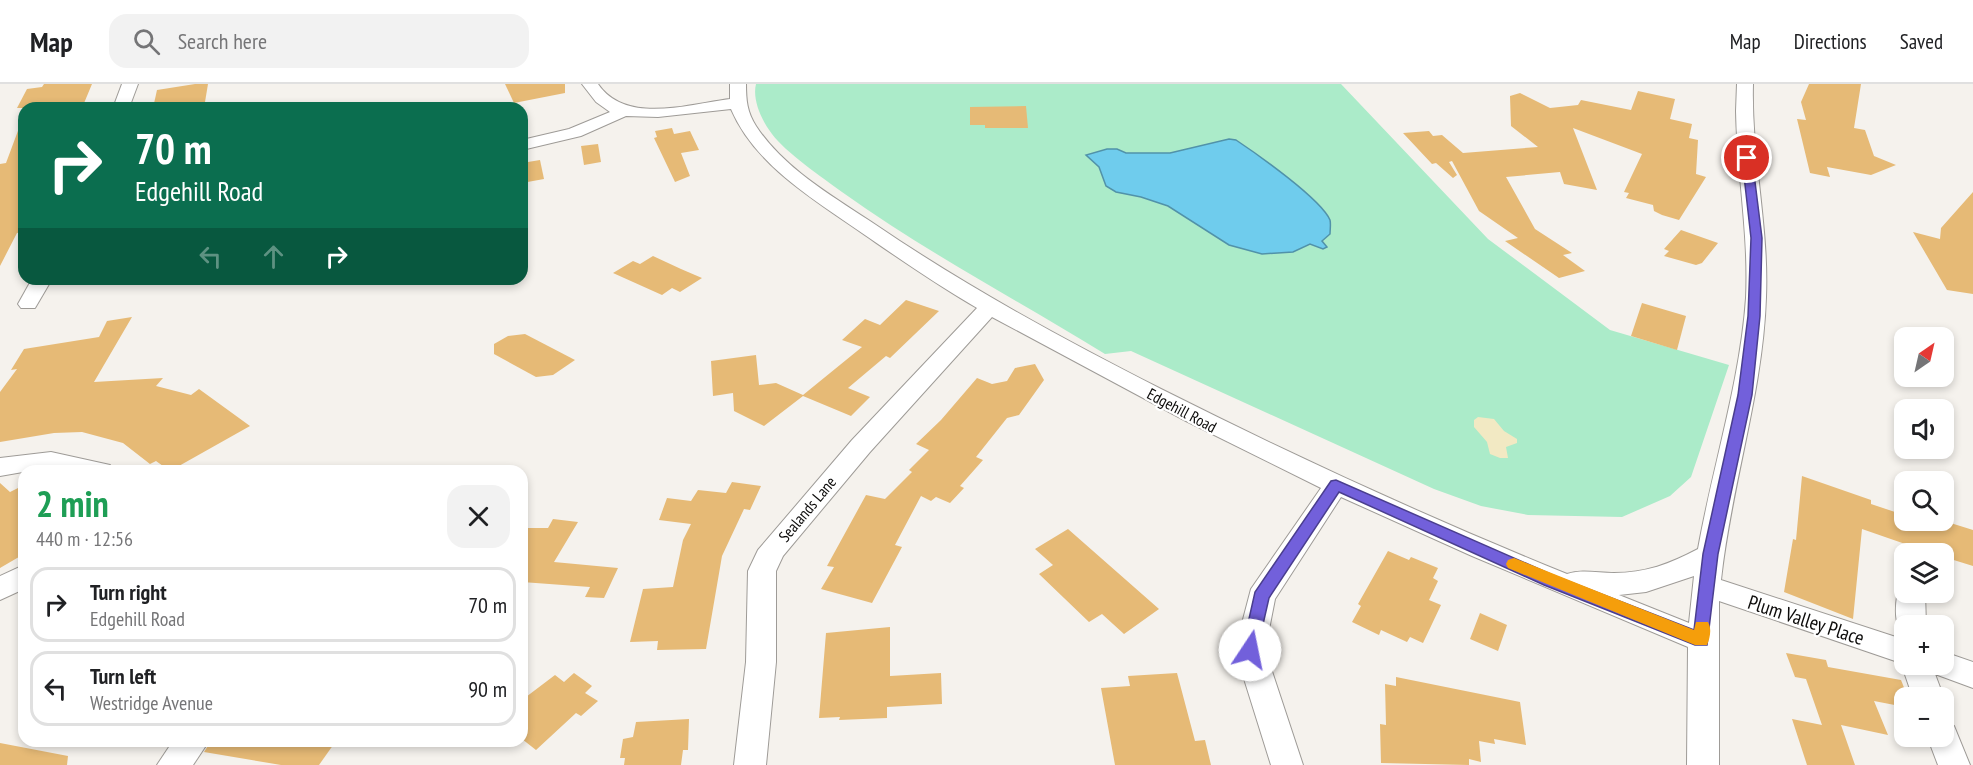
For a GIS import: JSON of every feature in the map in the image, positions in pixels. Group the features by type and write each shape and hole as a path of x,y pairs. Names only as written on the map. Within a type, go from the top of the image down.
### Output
{"street":[{"path":"124,102 130,84"},
{"path":"590,84 598,98 624,111 650,112 737,93"},
{"path":"1703,765 1701,640 1707,586 1711,554 1745,395 1756,297 1756,238 1743,120 1745,84"},
{"name":"Edgehill Road","path":"737,93 759,145 777,163 922,267 989,307 1227,433 1336,485 1550,580 1701,640"},
{"path":"528,144 580,132 605,123 624,111"},
{"path":"28,304 39,285"},
{"name":"Sealands Lane","path":"750,765 761,662 762,571 772,550 838,472 989,307"},
{"path":"0,467 27,461 64,460 81,465"},
{"path":"1287,765 1250,650 1261,597 1336,485"},
{"path":"1550,580 1616,586 1649,582 1678,573 1711,554"},
{"path":"0,589 18,579"},
{"name":"Plum Valley Place","path":"1707,586 1894,648"},
{"path":"1954,668 1973,675"},
{"path":"173,765 188,747"},
{"path":"1947,747 1954,765"}],"green space":[{"path":"756,84 1341,84 1488,239 1610,330 1729,365 1691,477 1670,496 1622,517 1528,515 1481,506 1434,489 1131,351 1105,354 906,235 805,164 778,141 765,123 755,97"}],"sand":[{"path":"1478,417 1494,419 1504,431 1517,439 1517,443 1506,447 1508,458 1490,454 1487,442 1474,427 1474,420"}],"water":[{"path":"1229,139 1236,140 1273,166 1302,189 1324,211 1330,220 1330,234 1322,241 1327,247 1323,249 1310,244 1293,252 1262,254 1229,245 1168,206 1116,192 1106,186 1099,167 1086,155 1107,149 1117,149 1126,153 1170,153"}],"building":[{"path":"44,84 92,84 84,102 20,102 27,89 42,87"},
{"path":"208,84 205,102 154,102 157,90"},
{"path":"505,84 565,84 565,93 514,102"},
{"path":"1809,84 1861,84 1854,128 1865,130 1874,156 1896,165 1871,175 1827,167 1830,177 1810,173 1797,119 1806,120 1801,102"},
{"path":"1638,91 1675,99 1670,119 1692,124 1689,138 1698,140 1696,174 1706,177 1679,220 1662,215 1654,211 1653,205 1626,198 1629,193 1624,192 1642,154 1573,128 1597,190 1564,184 1560,172 1506,177 1535,229 1572,253 1563,255 1585,271 1559,278 1505,241 1518,238 1479,211 1452,161 1449,162 1457,175 1453,178 1436,163 1432,164 1403,133 1429,131 1433,136 1442,135 1463,153 1538,147 1511,126 1510,96 1520,93 1550,108 1578,105 1581,100 1631,110"},
{"path":"1026,106 1028,128 985,128 985,125 970,125 970,107"},
{"path":"672,128 674,134 690,131 699,150 681,153 690,176 675,182 654,138 657,137 655,131"},
{"path":"18,131 18,233 0,266 0,164 6,163"},
{"path":"598,144 601,162 584,165 581,146"},
{"path":"540,160 544,179 528,182 528,162"},
{"path":"1973,192 1973,294 1947,290 1913,232 1940,239 1941,228"},
{"path":"1681,230 1718,243 1702,263 1696,265 1664,256 1669,251 1664,249"},
{"path":"653,256 702,278 680,292 672,288 662,295 613,273 633,261 640,264"},
{"path":"906,300 939,311 890,358 886,356 848,388 870,397 851,416 803,396 764,426 734,411 733,393 713,396 711,361 756,355 759,385 776,383 803,395 862,347 842,340 865,319 880,325"},
{"path":"1642,303 1686,316 1677,350 1631,336"},
{"path":"132,317 94,382 163,378 156,386 191,395 199,389 250,426 181,465 162,465 156,461 150,464 123,443 82,432 54,433 0,442 0,392 17,369 11,370 24,349 99,337 107,321"},
{"path":"525,334 575,360 553,375 536,377 494,354 494,344 508,336"},
{"path":"1035,364 1044,380 1019,415 1007,418 976,457 983,460 960,486 964,488 950,503 936,497 931,501 921,496 895,545 902,547 872,603 821,589 834,567 827,566 866,495 885,499 912,472 909,470 929,450 916,444 941,420 977,378 992,384 1007,381 1015,368"},
{"path":"1802,476 1871,500 1871,504 1894,512 1894,531 1954,531 1954,524 1973,530 1973,566 1954,560 1954,543 1902,543 1862,529 1853,619 1784,592 1793,539 1796,540"},
{"path":"732,482 761,486 750,510 744,509 722,556 706,649 657,650 658,641 630,642 643,589 673,587 683,540 691,524 659,520 667,498 691,501 698,490 726,493"},
{"path":"0,483 10,492 18,488 18,558 0,568"},
{"path":"553,519 578,522 554,562 618,568 604,598 585,597 590,587 528,582 528,528 548,528"},
{"path":"1068,529 1159,609 1124,634 1102,614 1089,622 1039,574 1053,565 1035,549"},
{"path":"1388,551 1438,568 1433,578 1438,581 1429,600 1441,605 1423,643 1410,637 1407,642 1381,630 1379,635 1352,622 1361,606 1358,604"},
{"path":"1480,613 1507,625 1498,651 1470,639"},
{"path":"890,627 890,676 941,673 942,704 887,707 887,718 839,720 840,717 819,718 826,633"},
{"path":"1786,653 1826,660 1828,667 1901,680 1904,687 1894,687 1894,705 1874,701 1888,735 1841,725 1855,765 1807,765 1792,719 1822,725 1806,679 1795,677"},
{"path":"574,673 592,686 585,693 598,701 581,716 576,713 536,750 528,744 528,695 555,675 564,682"},
{"path":"1177,673 1195,741 1205,740 1211,765 1115,765 1101,688 1130,686 1128,676"},
{"path":"1396,677 1520,702 1526,745 1494,739 1495,744 1479,741 1481,762 1469,759 1469,765 1381,763 1380,724 1386,725 1385,684 1396,686"},
{"path":"689,719 688,750 683,750 681,765 624,765 625,758 620,758 623,739 633,737 636,722"},
{"path":"0,743 68,756 67,765 0,765"},
{"path":"207,747 332,747 319,765 281,765 204,752"}],"slow traffic":[{"path":"1514,564 1701,640 1702,627"}],"route":[{"path":"1250,650 1261,597 1336,485 1550,580 1701,640 1711,554 1745,395 1756,297 1756,238 1747,158"}]}
